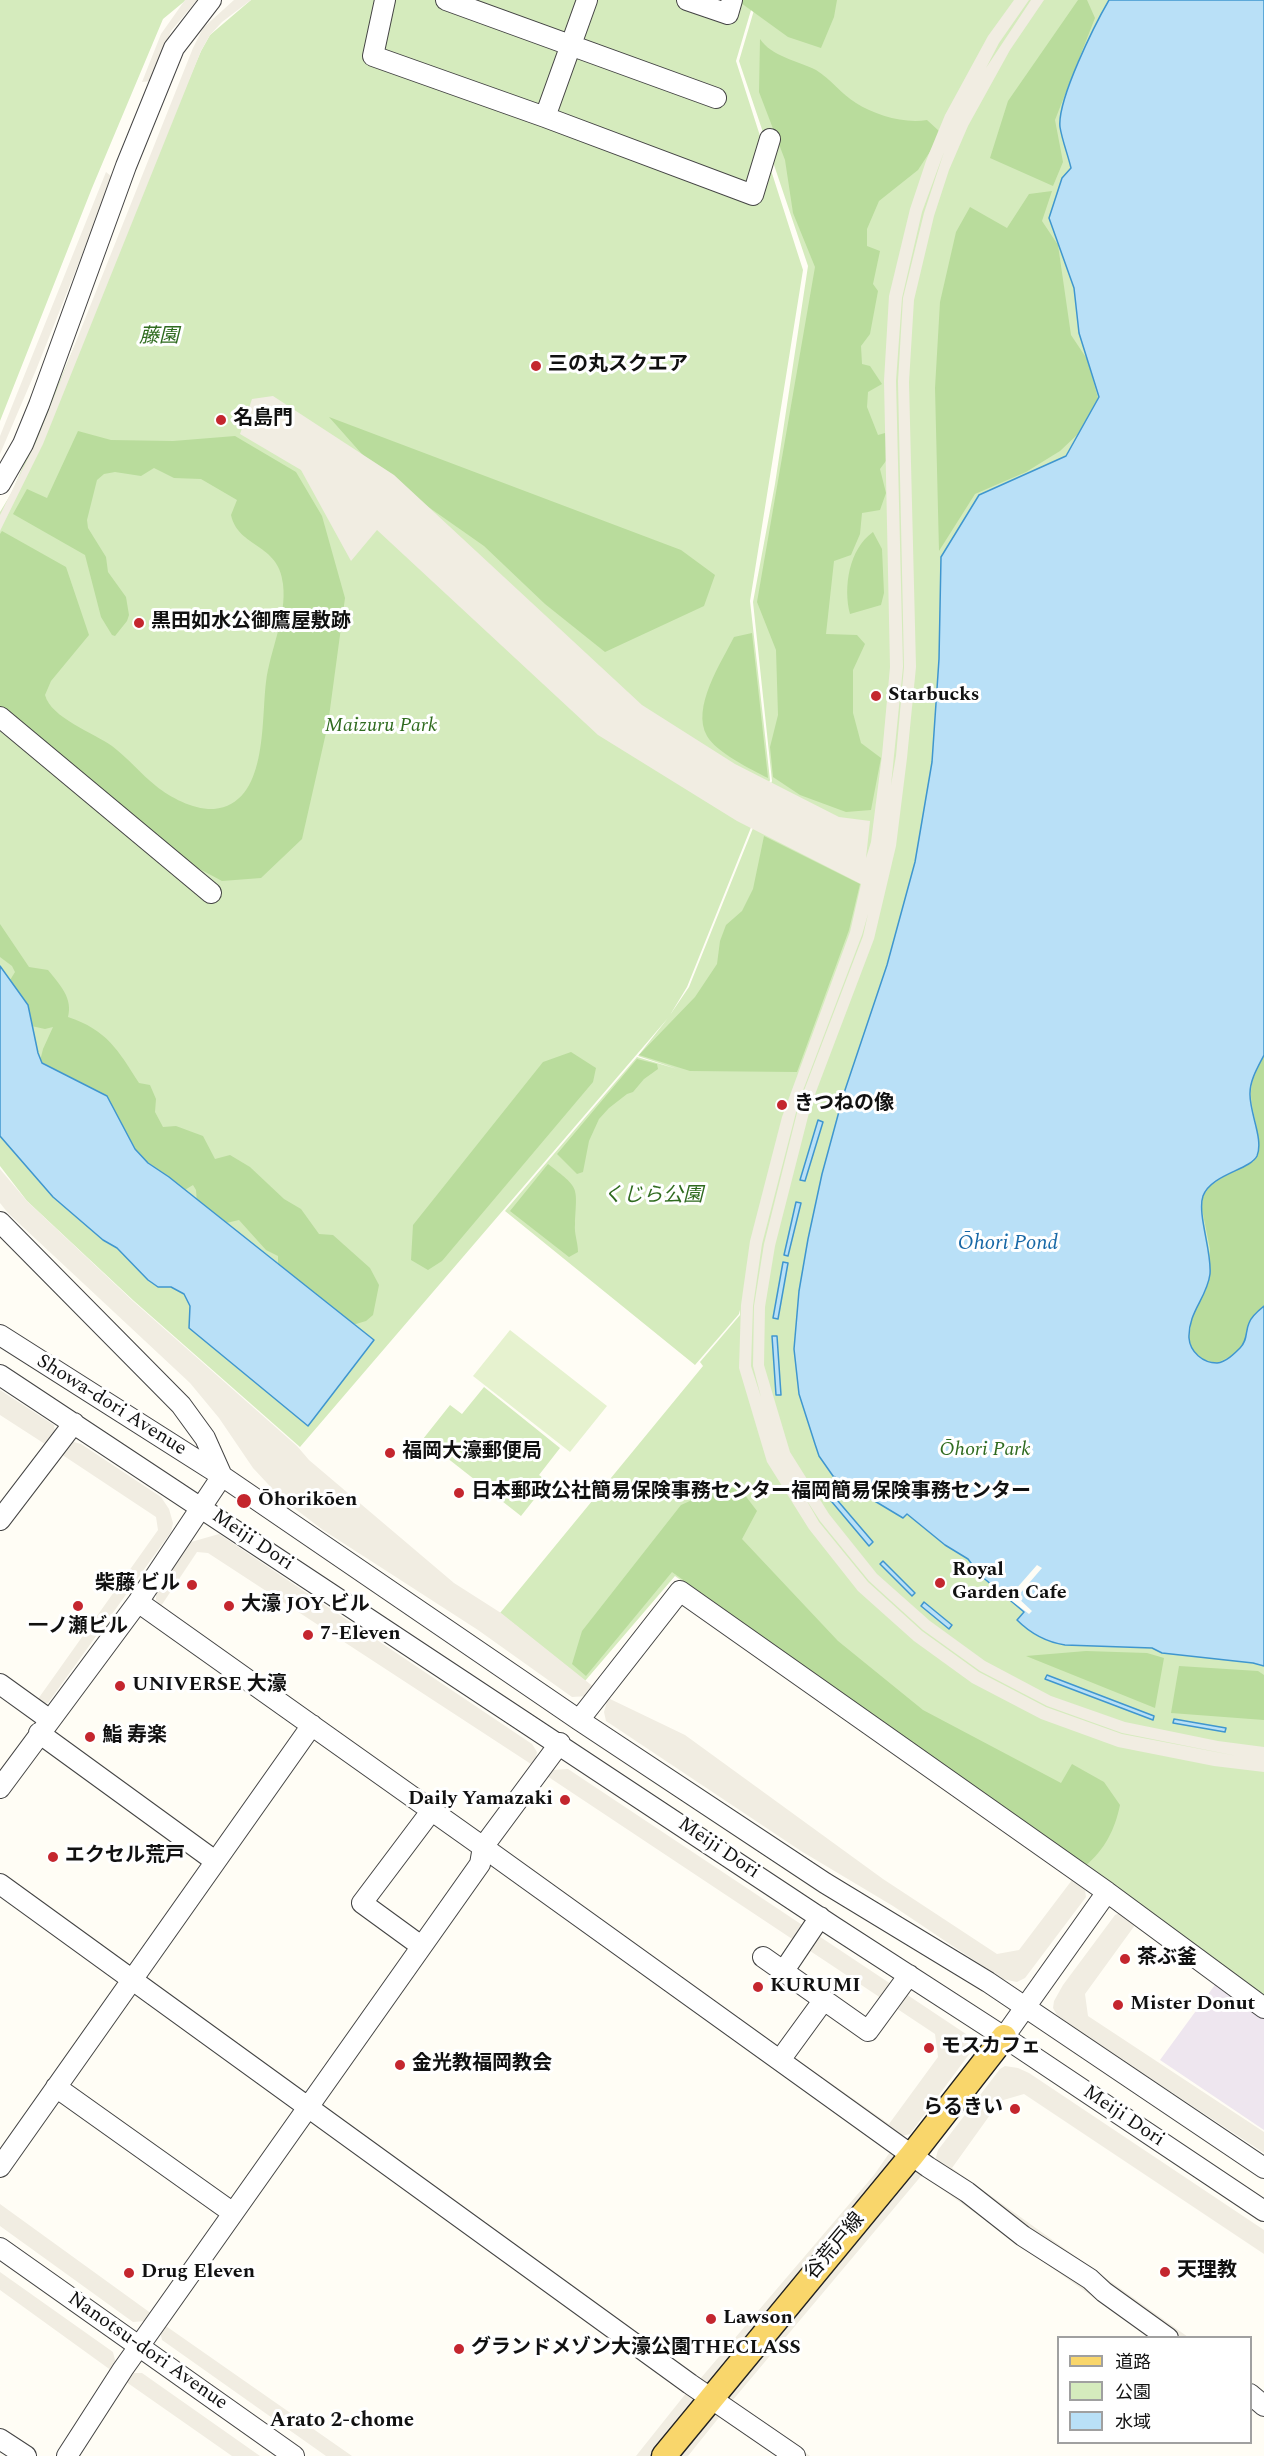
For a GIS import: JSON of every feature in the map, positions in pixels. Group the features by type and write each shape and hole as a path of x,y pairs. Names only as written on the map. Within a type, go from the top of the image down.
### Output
{"main road":[{"name":"谷荒戸線","path":"664,2456 912,2156 1004,2037"}],"street":[{"path":"0,484 23,444 39,405 126,166 174,48 212,0"},
{"path":"385,0 373,56 753,195 770,140"},
{"path":"446,0 716,98"},
{"path":"545,117 587,0"},
{"path":"687,0 728,14 732,0"},
{"path":"0,717 211,893"},
{"name":"Meiji Dori","path":"3,1234 181,1405 205,1438 222,1476 579,1720 825,1882 905,1929 1026,2008 1264,2168"},
{"name":"Showa-dori Avenue","path":"0,1335 222,1476"},
{"name":"Showa-dori Avenue","path":"0,1375 202,1507"},
{"path":"0,1520 74,1423"},
{"name":"Meiji Dori","path":"222,1476 202,1507 1264,2211"},
{"path":"0,1788 138,1602 202,1507"},
{"path":"579,1720 680,1591 1107,1892 1264,2008"},
{"path":"138,1602 432,1810 912,2156 967,2192 1023,2236 1090,2278 1104,2292 1167,2336"},
{"path":"0,1684 44,1727 215,1861"},
{"path":"0,2167 312,1725"},
{"path":"67,2456 138,2347 480,1863 483,1847 560,1743"},
{"path":"421,1946 362,1903 432,1810"},
{"path":"0,1884 690,2384 795,2456"},
{"path":"1004,2037 1107,1892"},
{"path":"783,1972 820,1917"},
{"path":"763,1957 868,2031 909,1975"},
{"path":"780,2060 823,2001"},
{"path":"56,2087 233,2213"},
{"name":"Nanotsu-dori Avenue","path":"0,2248 294,2456"},
{"path":"1252,2395 1264,2406"},
{"path":"0,2439 26,2456"}],"shaded area":[{"path":"185,0 197,0 171,31 151,81 142,82 161,34"},
{"path":"234,0 251,0 222,22 210,35 201,51 43,444 0,531 0,515 36,442 193,48 203,28"},
{"path":"1014,0 1029,0 999,43 986,68 1031,0 1044,0 1010,50 968,126 949,170 934,216 914,300 909,382 916,667 896,846 874,939 811,1105 775,1246 765,1307 764,1365 790,1452 829,1514 877,1574 930,1621 985,1661 1051,1696 1125,1722 1218,1741 1264,1747 1264,1772 1214,1766 1118,1747 1041,1719 972,1683 914,1641 858,1591 809,1529 767,1462 739,1368 741,1305 750,1241 782,1117 850,932 861,884 737,821 598,735 377,530 351,561 301,470 240,434 252,399 273,396 394,475 642,705 735,764 839,817 870,821 866,858 871,842 882,755 890,667 884,381 889,296 910,209 926,161 945,115 988,36","holes":["944,152 924,213 903,298 898,381 904,667 891,785 903,667 896,381 902,298 922,212","868,914 863,936 800,1101 764,1244 754,1306 753,1366 761,1397 751,1366 753,1306 762,1244 799,1101","804,1496 820,1521 869,1581 923,1630 980,1671 1047,1706 1122,1733 1237,1756 1122,1734 1046,1707 979,1672 922,1631 868,1582 819,1522"]},
{"path":"106,172 111,176 111,182 0,454 0,436"},
{"path":"0,1169 27,1201 134,1302 297,1446 309,1460 454,1583 501,1613 595,1688 588,1696 572,1697 478,1630 323,1530 281,1498 253,1468 219,1418 190,1383 8,1213 0,1203"},
{"path":"0,1390 54,1425 55,1432 48,1446 0,1415"},
{"path":"70,1441 81,1444 161,1497 169,1509 173,1523 171,1532 48,1703 43,1703 38,1699 158,1530 156,1517 58,1452"},
{"path":"219,1534 532,1744 537,1752 534,1766 208,1553 197,1552 161,1606 156,1600 156,1591 191,1542"},
{"path":"608,1698 685,1735 883,1879 997,1954 1019,1950 1072,1880 1085,1890 1086,1897 1025,1978 1017,1982 1002,1979 893,1906 801,1851 606,1721 604,1712"},
{"path":"568,1769 966,2034 972,2046 970,2053 910,2134 897,2137 793,2063 791,2055 889,2124 938,2057 935,2034 547,1776 553,1770"},
{"path":"496,1862 896,2155 896,2161 714,2378 702,2386 320,2108 322,2097 325,2107 700,2379 874,2175 890,2152 493,1865 485,1864"},
{"path":"1122,1912 1138,1921 1085,1994 1088,2016 1264,2132 1264,2153 1061,2020 1057,2015 1053,2008 1054,2001 1063,1985 1115,1915"},
{"path":"1217,1982 1264,2017 1264,2130 1160,2060"},
{"path":"1005,2066 1029,2073 1264,2230 1264,2254 1024,2094 1000,2101 952,2168 1187,2336 1180,2336 939,2166 936,2157 938,2150 1000,2069"},
{"path":"311,2118 693,2395 694,2400 690,2407 651,2456 636,2456 687,2392 315,2122 306,2124"},
{"path":"918,2169 1160,2336 1148,2336 922,2175 732,2401 810,2456 804,2456 725,2398 912,2173"},
{"path":"0,2204 152,2314 146,2321 133,2322 0,2226"},
{"path":"0,2272 113,2352 116,2364 112,2371 0,2290"},
{"path":"163,2324 352,2456 326,2456 162,2340 160,2331"},
{"path":"128,2373 142,2373 260,2456 232,2456 122,2379"},
{"path":"717,2410 785,2456 777,2456 721,2415 688,2456 674,2456 710,2412"}],"green space":[{"path":"0,0 186,0 163,19 92,188 0,421"},
{"path":"251,0 754,0 736,61 803,270 750,601 770,780 687,987 670,1015 689,987 772,781 753,602 775,484 808,266 739,61 757,0 1264,0 1264,1999 675,1576 585,1681 500,1613 703,1366 700,1362 740,1315 740,1310 695,1365 505,1211 637,1057 677,1069 638,1056 668,1018 300,1447 134,1301 27,1201 0,1166 0,512 12,492 201,51 210,35"},
{"path":"741,0 837,0 834,17 821,48 788,37 741,3"},
{"path":"1078,0 1087,0 1095,18 1055,120 1063,162 1053,186 990,158 1008,101"},
{"path":"760,39 778,54 816,70 864,107 899,120 927,120 939,131 933,147 918,170 879,201 867,229 867,246 880,251 873,284 878,291 870,334 861,346 862,364 870,366 882,384 868,392 867,407 878,435 885,433 891,454 880,469 886,493 880,510 862,513 860,534 851,555 834,561 826,634 857,635 865,644 853,670 853,713 861,743 881,758 871,810 846,812 800,795 773,777 770,747 778,715 776,650 757,602 815,267 793,213 785,160 759,92"},
{"path":"1052,191 1042,221 1058,245 1071,335 1087,359 1098,398 1078,434 1060,451 1026,472 975,494 939,551 935,388 940,302 956,232 970,207 1007,228 1029,194"},
{"path":"329,417 681,550 715,575 704,606 605,652 545,604 484,546 377,471"},
{"path":"78,431 111,440 173,441 235,436 296,472 322,516 345,598 328,724 302,839 261,878 222,881 194,866 0,707 0,534 2,531 66,567 89,635 51,681 45,695 55,711 112,746 162,790 176,799 199,808 214,809 232,804 244,793 253,777 262,738 268,670 283,609 284,596 280,571 267,553 249,541 235,526 231,515 237,500 201,479 174,478 154,468 141,476 115,472 104,474 97,480 87,520 88,528 106,557 108,572 126,597 129,615 127,621 115,636 112,635 101,617 85,555 13,514 27,489 47,498"},
{"path":"873,532 882,549 884,593 881,605 850,614 847,592 853,558 858,548"},
{"path":"752,633 768,778 718,748 707,736 703,725 705,699 734,637"},
{"path":"764,836 860,884 849,930 797,1072 690,1071 639,1055 695,997 717,964 720,941 726,925 742,911 753,889"},
{"path":"0,924 29,967 48,970 61,986 69,1004 68,1017 93,1028 102,1035 118,1051 139,1083 150,1085 156,1099 155,1112 163,1127 176,1126 203,1136 215,1159 230,1155 250,1167 284,1199 301,1209 319,1234 333,1235 370,1268 379,1285 373,1315 366,1321 349,1326 278,1272 278,1256 266,1250 239,1220 222,1224 197,1203 196,1190 193,1185 178,1194 38,1069 43,1049 53,1027 45,1029 27,1025 4,990 15,972 12,966 0,957"},
{"path":"571,1052 596,1068 593,1082 442,1261 428,1270 411,1260 413,1225 543,1062"},
{"path":"1264,1055 1264,1306 1249,1323 1244,1344 1233,1355 1217,1363 1205,1360 1193,1351 1189,1340 1192,1315 1206,1290 1210,1249 1202,1209 1203,1197 1209,1187 1226,1175 1254,1161 1257,1127 1251,1088"},
{"path":"637,1059 657,1064 658,1069 644,1079 633,1092 609,1108 599,1119 589,1141 583,1172 577,1174 557,1154"},
{"path":"548,1164 566,1178 576,1194 575,1228 578,1252 569,1257 510,1211"},
{"path":"510,1330 607,1406 570,1452 473,1376"},
{"path":"484,1387 560,1448 539,1475 548,1482 521,1516 423,1439 450,1405 462,1414"},
{"path":"723,1486 741,1490 757,1511 742,1539 838,1641 923,1710 1061,1783 1072,1764 1104,1782 1120,1805 1108,1838 1092,1860 1085,1866 672,1572 586,1676 572,1664 582,1631 681,1505"},
{"path":"1086,1651 1147,1653 1164,1658 1155,1708 1026,1656"},
{"path":"1179,1666 1258,1671 1264,1675 1264,1720 1171,1713"}],"water":[{"name":"Ōhori Pond","path":"1109,0 1264,0 1264,1055 1250,1088 1259,1149 1253,1161 1214,1182 1203,1196 1202,1213 1210,1274 1191,1320 1189,1338 1192,1348 1202,1359 1217,1363 1224,1361 1243,1345 1250,1321 1264,1306 1264,1666 1162,1653 1152,1648 1065,1645 1051,1642 1033,1633 1017,1620 1024,1612 980,1575 968,1559 945,1545 907,1514 903,1518 833,1476 819,1456 799,1394 794,1349 799,1291 822,1174 844,1093 887,965 915,862 932,762 939,659 941,557 979,495 1066,456 1099,397 1079,333 1074,288 1049,218 1062,178 1071,168 1060,127 1064,99 1095,26"},
{"path":"0,966 28,1005 42,1063 107,1096 135,1149 148,1163 169,1177 374,1340 308,1426 189,1328 190,1306 184,1294 171,1287 158,1287 148,1280 117,1248 103,1240 53,1197 0,1136"},
{"path":"818,1120 823,1122 805,1181 800,1180"},
{"path":"796,1202 801,1203 788,1256 784,1255"},
{"path":"783,1262 788,1263 778,1319 773,1318"},
{"path":"772,1336 777,1336 781,1395 776,1395"},
{"path":"820,1480 873,1542 869,1546 816,1483"},
{"path":"883,1561 915,1593 912,1596 880,1564"},
{"path":"924,1602 952,1625 949,1629 921,1606"},
{"path":"1047,1675 1154,1716 1153,1720 1045,1679"},
{"path":"1174,1719 1226,1728 1225,1732 1173,1723"}],"pier":[{"path":"1037,1565 1042,1568 1017,1597 1032,1611 1029,1614 1008,1598"}],"place":[{"name":"三の丸スクエア","path":"536,366"},
{"name":"名島門","path":"221,420"},
{"name":"黒田如水公御鷹屋敷跡","path":"139,623"},
{"name":"Starbucks","path":"876,696"},
{"name":"きつねの像","path":"782,1105"},
{"name":"福岡大濠郵便局","path":"390,1453"},
{"name":"日本郵政公社簡易保険事務センター福岡簡易保険事務センター","path":"459,1493"},
{"name":"Ōhorikōen","path":"244,1501"},
{"name":"Royal Garden Cafe","path":"940,1583"},
{"name":"柴藤 ビル","path":"192,1585"},
{"name":"一ノ瀬ビル","path":"78,1606"},
{"name":"大濠 JOY ビル","path":"229,1606"},
{"name":"7-Eleven","path":"308,1635"},
{"name":"UNIVERSE 大濠","path":"120,1686"},
{"name":"鮨 寿楽","path":"90,1737"},
{"name":"Daily Yamazaki","path":"565,1800"},
{"name":"エクセル荒戸","path":"53,1857"},
{"name":"茶ぶ釜","path":"1125,1959"},
{"name":"KURUMI","path":"758,1987"},
{"name":"Mister Donut","path":"1118,2005"},
{"name":"モスカフェ","path":"929,2048"},
{"name":"金光教福岡教会","path":"400,2065"},
{"name":"らるきい","path":"1015,2109"},
{"name":"天理教","path":"1165,2272"},
{"name":"Drug Eleven","path":"129,2273"},
{"name":"Lawson","path":"711,2319"},
{"name":"グランドメゾン大濠公園THECLASS","path":"459,2349"}],"district":[{"name":"Arato 2-chome","path":"342,2422"}],"park label":[{"name":"藤園","path":"159,338"},
{"name":"Maizuru Park","path":"381,727"},
{"name":"くじら公園","path":"653,1197"},
{"name":"Ōhori Park","path":"985,1451"}]}
